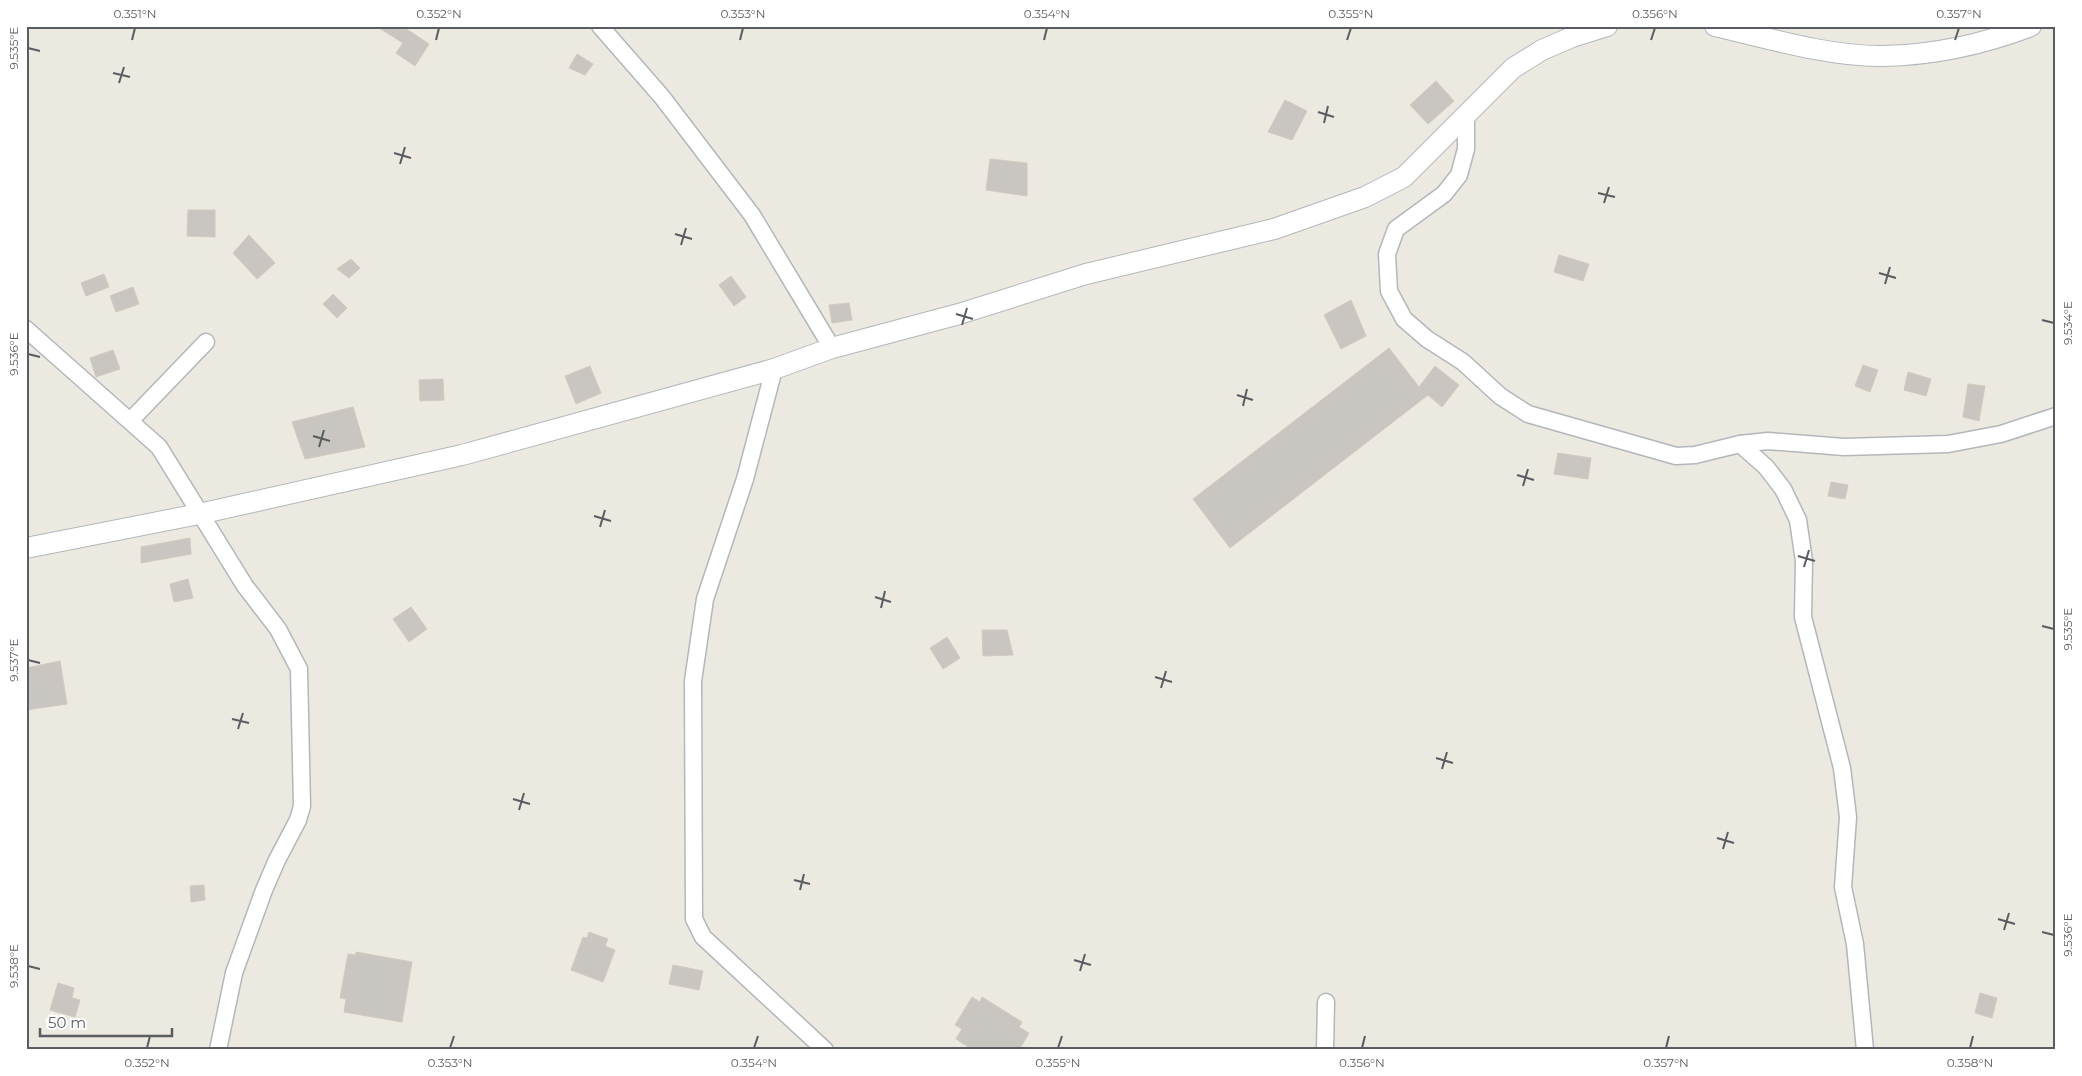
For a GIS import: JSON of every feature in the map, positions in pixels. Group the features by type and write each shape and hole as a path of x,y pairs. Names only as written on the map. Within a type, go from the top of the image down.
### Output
{"street":[{"path":"600,26 662,97 752,215 832,348"},
{"path":"26,548 199,514 462,456 774,369 832,348 959,314 1086,274 1274,229 1365,197 1404,177 1513,68 1542,50 1572,37 1608,26"},
{"path":"1715,26 1848,54 1883,56 1969,46 2002,37 2031,26"},
{"path":"1466,114 1466,149 1459,175 1444,194 1396,229 1386,254 1389,291 1404,319 1427,339 1463,362 1500,396 1528,414 1676,456 1695,455 1740,444 1768,440 1844,446 1948,444 2001,434 2056,416"},
{"path":"26,329 159,446 199,514 245,586 278,629 299,668 302,806 298,820 264,890 234,973 218,1050"},
{"path":"130,421 206,342"},
{"path":"774,369 745,479 705,599 696,652 693,682 694,919 703,937 825,1050"},
{"path":"1740,444 1766,467 1783,488 1798,520 1804,561 1803,617 1842,768 1848,817 1843,887 1855,944 1865,1050"},
{"path":"1325,1050 1326,1002"}],"building":[{"path":"376,26 402,26 429,44 415,66 396,53 403,43"},
{"path":"577,54 593,64 585,75 569,68"},
{"path":"1436,81 1454,101 1428,124 1410,105"},
{"path":"1285,100 1307,111 1292,140 1268,132"},
{"path":"990,159 1027,163 1027,196 986,190"},
{"path":"188,210 215,210 215,237 187,236"},
{"path":"249,235 275,263 257,279 233,253"},
{"path":"1559,255 1589,264 1583,281 1554,272"},
{"path":"351,259 360,268 349,278 337,269"},
{"path":"104,274 109,287 86,296 81,283"},
{"path":"731,276 746,297 734,306 719,285"},
{"path":"133,287 139,304 116,312 110,296"},
{"path":"333,294 347,308 337,318 323,304"},
{"path":"1351,300 1366,336 1341,349 1324,315"},
{"path":"849,303 852,320 832,323 829,305"},
{"path":"1389,348 1419,387 1435,366 1459,385 1442,407 1428,395 1230,548 1193,499"},
{"path":"113,350 120,369 96,377 90,358"},
{"path":"1863,365 1878,370 1870,392 1855,386"},
{"path":"590,366 601,393 576,404 565,376"},
{"path":"1908,372 1931,379 1926,396 1904,390"},
{"path":"443,379 444,400 420,401 419,380"},
{"path":"1968,384 1985,386 1979,421 1963,417"},
{"path":"353,407 365,447 305,459 292,422"},
{"path":"1558,453 1591,458 1588,479 1554,474"},
{"path":"1831,482 1848,485 1845,499 1828,496"},
{"path":"190,538 191,554 141,563 141,547"},
{"path":"188,579 193,598 174,602 170,584"},
{"path":"411,607 427,629 409,642 393,619"},
{"path":"982,630 1007,630 1013,655 983,656"},
{"path":"947,637 960,658 943,669 930,648"},
{"path":"60,661 67,704 26,710 26,668"},
{"path":"204,885 205,900 191,902 190,886"},
{"path":"589,932 608,939 605,946 615,950 603,982 571,970 583,937 587,938"},
{"path":"356,952 412,962 402,1022 344,1012 346,999 340,998 348,954 356,955"},
{"path":"673,965 703,971 699,990 669,984"},
{"path":"58,983 74,988 72,998 80,1000 75,1017 50,1010"},
{"path":"1980,993 1997,998 1992,1018 1975,1013"},
{"path":"972,997 980,1002 982,997 1022,1022 1019,1027 1029,1033 1019,1050 973,1050 956,1039 962,1029 955,1025"}]}
